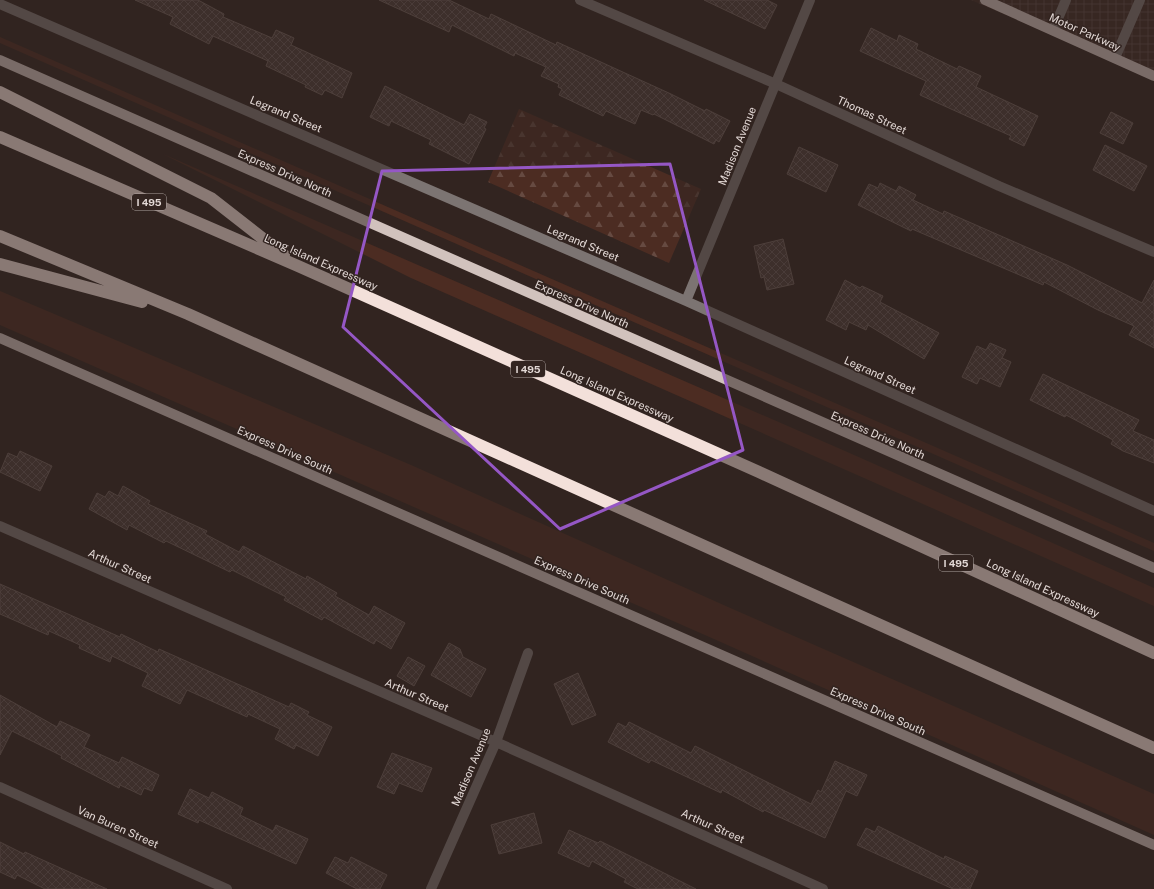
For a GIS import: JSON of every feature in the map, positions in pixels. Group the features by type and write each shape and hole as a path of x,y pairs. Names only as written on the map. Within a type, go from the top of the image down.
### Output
{"highway":[{"path":"0,92 211,198 298,266"},
{"name":"Long Island Expressway","path":"0,137 298,266 759,472 1154,653"},
{"path":"0,236 188,314 1154,748"},
{"path":"0,264 188,314"}],"main road":[{"name":"Motor Parkway","path":"985,0 1154,76"},
{"name":"Express Drive North","path":"0,60 1154,568"},
{"name":"Express Drive South","path":"0,338 1154,845"}],"street":[{"name":"Thomas Street","path":"580,0 776,84 999,186 1154,252"},
{"name":"Madison Avenue","path":"686,301 810,0"},
{"path":"1053,30 1066,0"},
{"path":"1115,58 1140,0"},
{"name":"Legrand Street","path":"0,4 686,301 1154,511"},
{"name":"Arthur Street","path":"0,526 496,742 823,889"},
{"name":"Madison Avenue","path":"431,889 496,742 528,653"},
{"name":"Van Buren Street","path":"0,787 227,889"}],"highlighted area":[{"path":"670,164 743,450 560,529 343,327 382,171"}],"shaded area":[{"path":"971,0 1154,0 1154,79"}],"green space":[{"path":"0,37 1154,543 1154,551 0,43"},
{"path":"519,109 701,189 669,263 488,182"},
{"path":"163,154 845,451 1154,588 1154,606 411,278"},
{"path":"0,291 411,465 728,607 1154,794 1154,835 714,639 0,325"}],"building":[{"path":"135,0 198,0 224,14 223,17 272,38 276,30 294,38 291,45 352,73 342,98 325,90 322,95 305,87 306,85 266,66 268,61 213,36 209,44 170,24 173,17"},
{"path":"379,0 449,0 489,19 491,14 556,45 557,42 705,111 706,109 730,121 719,142 716,140 714,144 654,114 653,115 641,110 635,124 606,111 603,116 559,95 562,89 558,87 559,84 541,76 546,67 515,53 514,56 452,25 449,32"},
{"path":"704,0 767,0 777,5 765,29"},
{"path":"871,28 897,41 899,35 918,44 916,49 957,69 959,66 981,76 976,87 1038,116 1024,146 1009,139 1011,136 920,95 926,81 860,51"},
{"path":"385,86 464,125 470,114 487,122 484,128 486,129 469,164 429,144 431,140 391,121 389,126 370,117"},
{"path":"1111,112 1133,123 1123,144 1100,133"},
{"path":"1105,145 1147,166 1134,191 1093,170"},
{"path":"799,147 838,165 826,192 787,174"},
{"path":"880,183 896,191 899,186 916,195 913,200 943,214 944,211 1067,265 1142,303 1154,280 1154,348 1129,335 1134,326 1098,310 1044,282 1043,285 912,229 911,231 858,205 869,184 878,188"},
{"path":"783,239 794,284 767,290 764,277 761,278 754,246"},
{"path":"845,280 860,288 862,286 883,296 880,302 939,333 924,359 868,325 866,330 849,322 846,330 826,320"},
{"path":"990,343 1006,350 1002,358 1011,362 1000,387 980,378 977,384 962,377 977,346 986,350"},
{"path":"1043,374 1139,420 1133,431 1154,440 1154,463 1123,451 1111,444 1113,440 1066,415 1065,417 1030,400"},
{"path":"20,451 52,466 40,491 0,472 8,453 17,457"},
{"path":"123,486 150,501 148,504 207,531 205,534 239,552 243,546 306,579 307,576 337,593 335,596 369,615 374,606 405,623 391,649 376,640 374,644 324,617 322,620 284,600 286,597 232,570 230,572 166,541 164,543 129,525 127,530 89,509 97,493 105,497 109,491 118,496"},
{"path":"0,584 120,637 121,634 158,652 159,649 289,707 291,703 309,712 307,715 332,727 318,756 296,745 294,749 275,739 280,729 248,714 247,717 187,690 180,704 142,686 148,673 112,656 110,662 79,648 80,645 49,631 48,635 0,614"},
{"path":"449,643 460,649 463,657 486,669 471,697 431,675"},
{"path":"408,657 425,666 414,686 397,676"},
{"path":"578,673 596,715 572,725 554,684"},
{"path":"0,695 57,727 60,721 90,735 84,747 119,763 122,757 159,775 152,791 144,788 141,795 120,785 119,788 61,758 62,756 12,731 0,755"},
{"path":"629,722 691,753 695,746 811,804 818,790 821,792 835,761 867,775 857,796 846,791 825,838 764,810 763,812 722,790 721,793 651,760 649,763 608,742 618,723 626,727"},
{"path":"392,753 432,768 422,792 399,783 394,794 377,787"},
{"path":"190,789 209,798 212,792 243,808 240,815 273,831 276,825 308,839 296,864 199,820 198,823 178,814"},
{"path":"534,813 542,843 499,854 491,825"},
{"path":"878,826 944,859 945,856 978,871 970,889 953,889 857,845 866,828 875,832"},
{"path":"569,830 598,843 600,841 696,889 638,889 624,882 626,879 592,861 589,867 558,853"},
{"path":"0,842 24,854 25,852 107,889 45,889 17,875 15,879 0,872"},
{"path":"335,857 348,863 351,857 387,875 380,889 357,889 326,873"}]}
